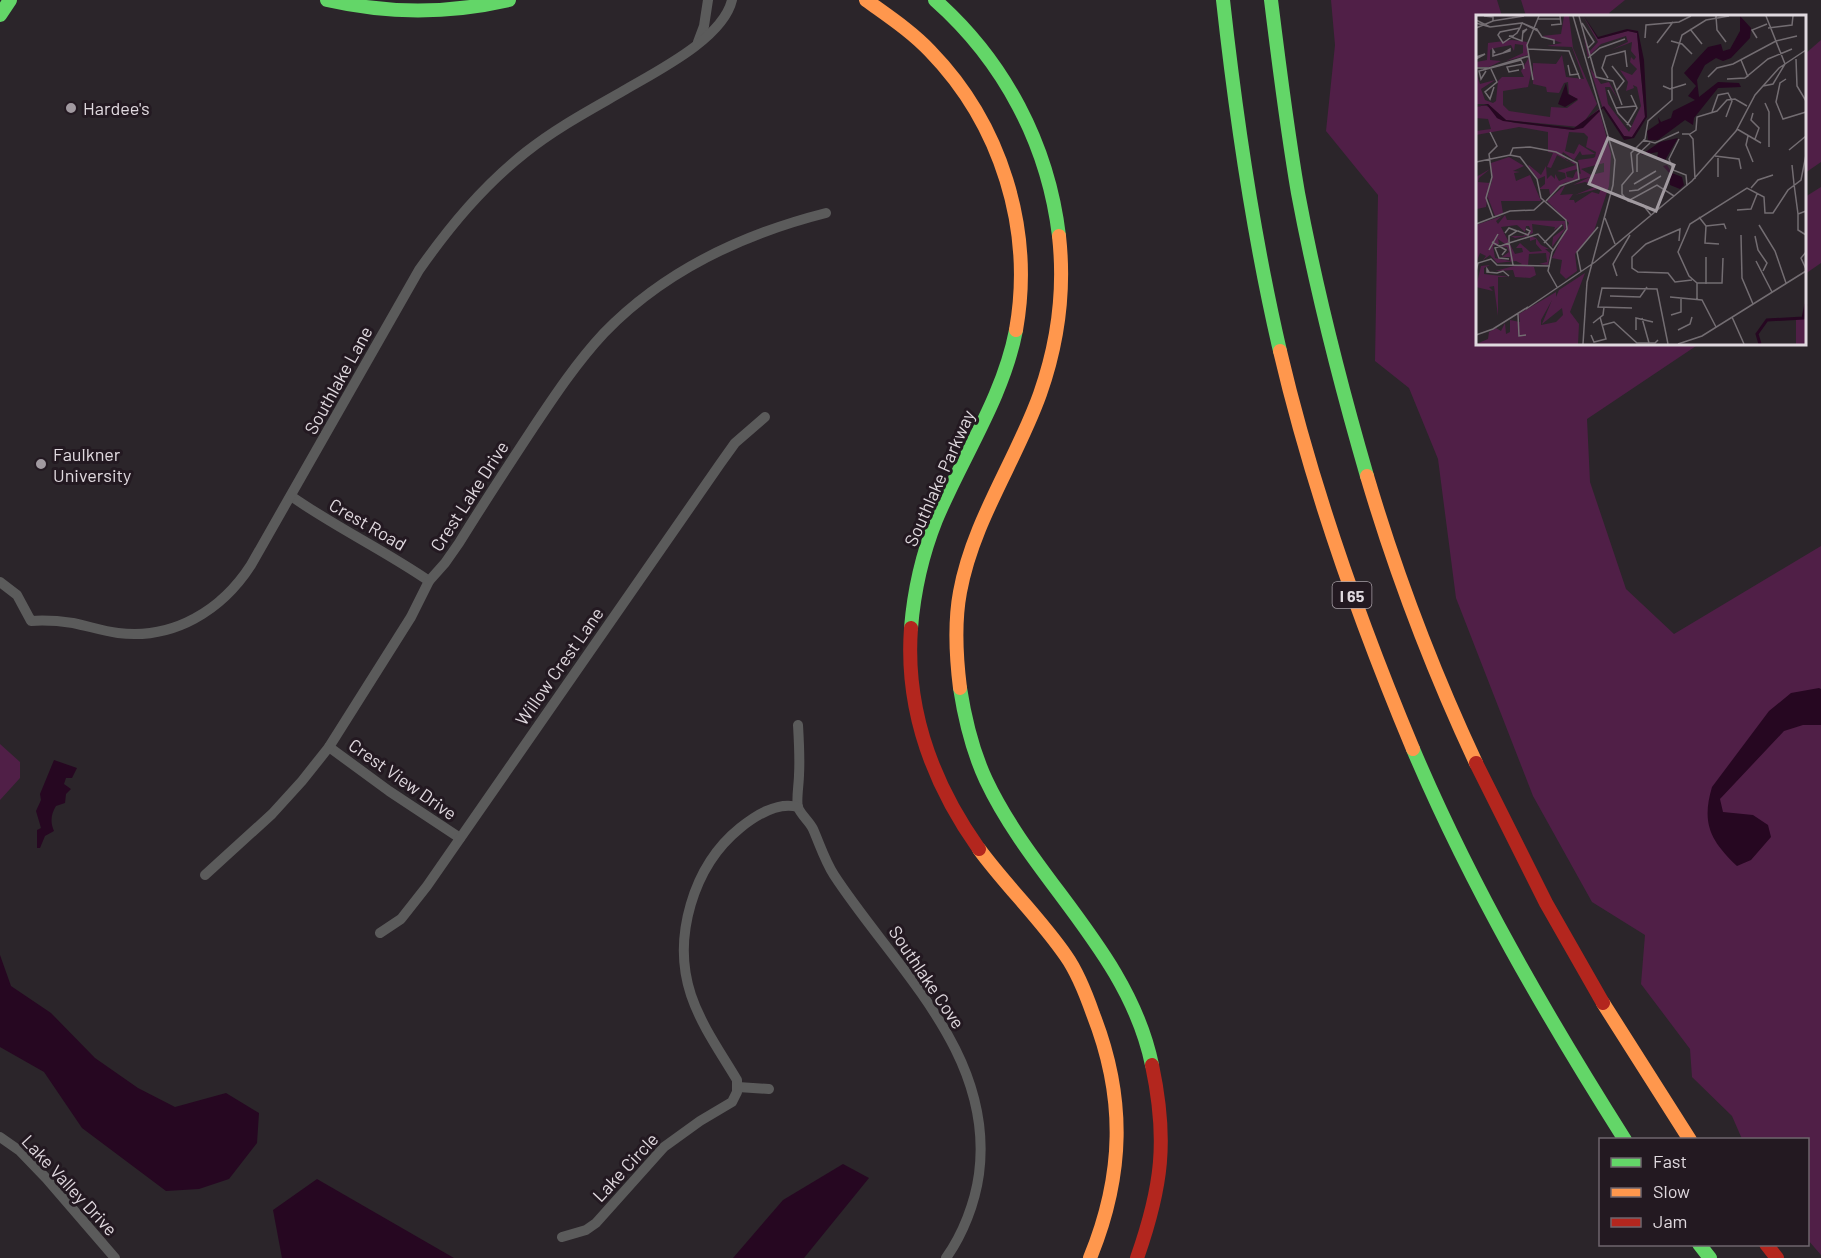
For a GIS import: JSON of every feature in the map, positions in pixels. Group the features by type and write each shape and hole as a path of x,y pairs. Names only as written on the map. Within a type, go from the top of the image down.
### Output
{"main road":[{"path":"0,15 10,0"},
{"path":"327,0 358,8 417,11 460,10 508,0"},
{"name":"Southlake Parkway","path":"866,0 891,16 924,44 946,66 964,91 987,129 1004,166 1017,217 1021,279 1015,338 999,388 935,522 925,551 910,630 910,671 924,746 956,816 981,851 1064,952 1092,1008 1108,1055 1116,1099 1117,1155 1109,1202 1090,1258"},
{"path":"935,0 976,40 1012,91 1038,147 1057,212 1060,234 1061,292 1052,353 1041,391 981,521 968,559 956,619 957,663 966,722 974,753 992,791 1097,944 1134,1009 1149,1047 1161,1101 1162,1141 1154,1212 1137,1258"},
{"name":"I 65","path":"1223,0 1246,178 1270,306 1303,440 1357,608 1409,742 1467,868 1546,1014 1624,1138"},
{"path":"1271,0 1287,127 1319,298 1360,451 1412,608 1471,751 1533,880 1607,1011 1689,1138"},
{"path":"1701,1246 1710,1258"},
{"path":"1767,1246 1777,1258"}],"street":[{"path":"698,42 704,26 708,0"},
{"name":"Southlake Lane","path":"0,582 17,595 32,621 73,623 119,633 139,634 173,628 205,614 230,593 251,565 419,270 446,231 496,177 555,131 686,54 723,21 732,0"},
{"name":"Crest Lake Drive","path":"205,875 272,814 302,781 328,747 411,617 429,581 455,550 571,371 604,334 660,286 718,252 751,236 826,213"},
{"name":"Willow Crest Lane","path":"380,933 410,909 735,443 765,417"},
{"name":"Crest Road","path":"291,496 429,581"},
{"path":"769,1089 738,1087 737,1080 700,1015 691,996 684,959 687,920 700,879 716,854 737,830 767,810 778,807 798,807 800,773 798,725"},
{"name":"Crest View Drive","path":"328,747 460,838"},
{"name":"Southlake Cove","path":"798,807 812,827 832,873 906,970 950,1041 969,1081 978,1108 981,1132 977,1186 962,1230 946,1258"},
{"name":"Lake Circle","path":"562,1237 586,1230 596,1223 664,1147 700,1121 728,1105 735,1098 738,1087"},
{"name":"Lake Valley Drive","path":"0,1137 20,1151 46,1178 115,1258"}],"shaded area":[{"path":"1331,0 1497,0 1502,15 1476,15 1476,345 1698,345 1587,419 1590,482 1626,589 1674,634 1821,546 1821,1255 1809,1241 1809,1138 1742,1138 1732,1116 1692,1077 1690,1049 1641,984 1645,935 1592,902 1533,796 1456,598 1438,459 1409,388 1375,361 1378,195 1326,131 1335,45"},
{"path":"1521,0 1625,0 1609,13 1610,15 1526,15"},
{"path":"1821,40 1821,162 1806,172 1806,53"},
{"path":"1821,187 1821,263 1806,273 1806,196"},
{"path":"1821,689 1821,725 1803,725 1784,731 1720,799 1723,812 1753,815 1768,825 1771,837 1751,860 1737,866 1715,840 1708,822 1712,787 1769,711 1791,693"},
{"path":"0,744 20,762 20,778 0,800"},
{"path":"54,760 77,768 72,778 66,778 64,784 71,789 66,794 65,803 56,806 53,812 54,831 45,836 40,848 37,848 37,830 41,828 36,811 41,800 40,794"},
{"path":"0,955 11,986 51,1013 95,1058 138,1088 175,1107 226,1093 259,1113 257,1143 229,1179 199,1189 166,1191 82,1128 44,1072 0,1047"},
{"path":"843,1164 869,1178 804,1258 733,1258 783,1200"},
{"path":"317,1179 454,1258 282,1258 273,1210"}],"traffic: fast":[{"path":"0,15 10,0"},
{"path":"327,0 395,10 441,10 509,0"},
{"path":"935,0 982,50 1002,77 1019,106 1045,169 1059,236"},
{"path":"1223,0 1246,176 1280,351"},
{"path":"1271,0 1290,145 1305,229 1329,336 1367,476"},
{"path":"911,628 919,573 931,533 1002,380 1016,330"},
{"path":"960,688 970,735 986,780 1029,851 1102,952 1123,987 1140,1025 1152,1065"},
{"path":"1413,749 1459,850 1511,949 1624,1138"},
{"path":"1701,1246 1710,1258"}],"traffic: slow":[{"path":"866,0 907,30 930,51 955,80 976,111 993,145 1006,180 1015,217 1020,254 1020,292 1016,330"},
{"path":"960,688 956,640 960,592 975,541 1030,419 1046,375 1056,336 1060,296 1059,236"},
{"path":"1280,351 1307,452 1338,553 1413,749"},
{"path":"1367,476 1416,622 1476,763"},
{"path":"979,849 1045,928 1070,963 1085,991 1104,1045 1116,1106 1117,1136 1115,1166 1109,1197 1090,1258"},
{"path":"1603,1003 1689,1138"}],"traffic: jam":[{"path":"911,628 910,658 913,688 926,744 948,798 979,849"},
{"path":"1476,763 1546,903 1603,1003"},
{"path":"1137,1258 1152,1208 1160,1163 1160,1117 1152,1065"},
{"path":"1768,1246 1777,1258"}],"place":[{"name":"Hardee's","path":"71,108"},
{"name":"Faulkner University","path":"41,464"}]}
